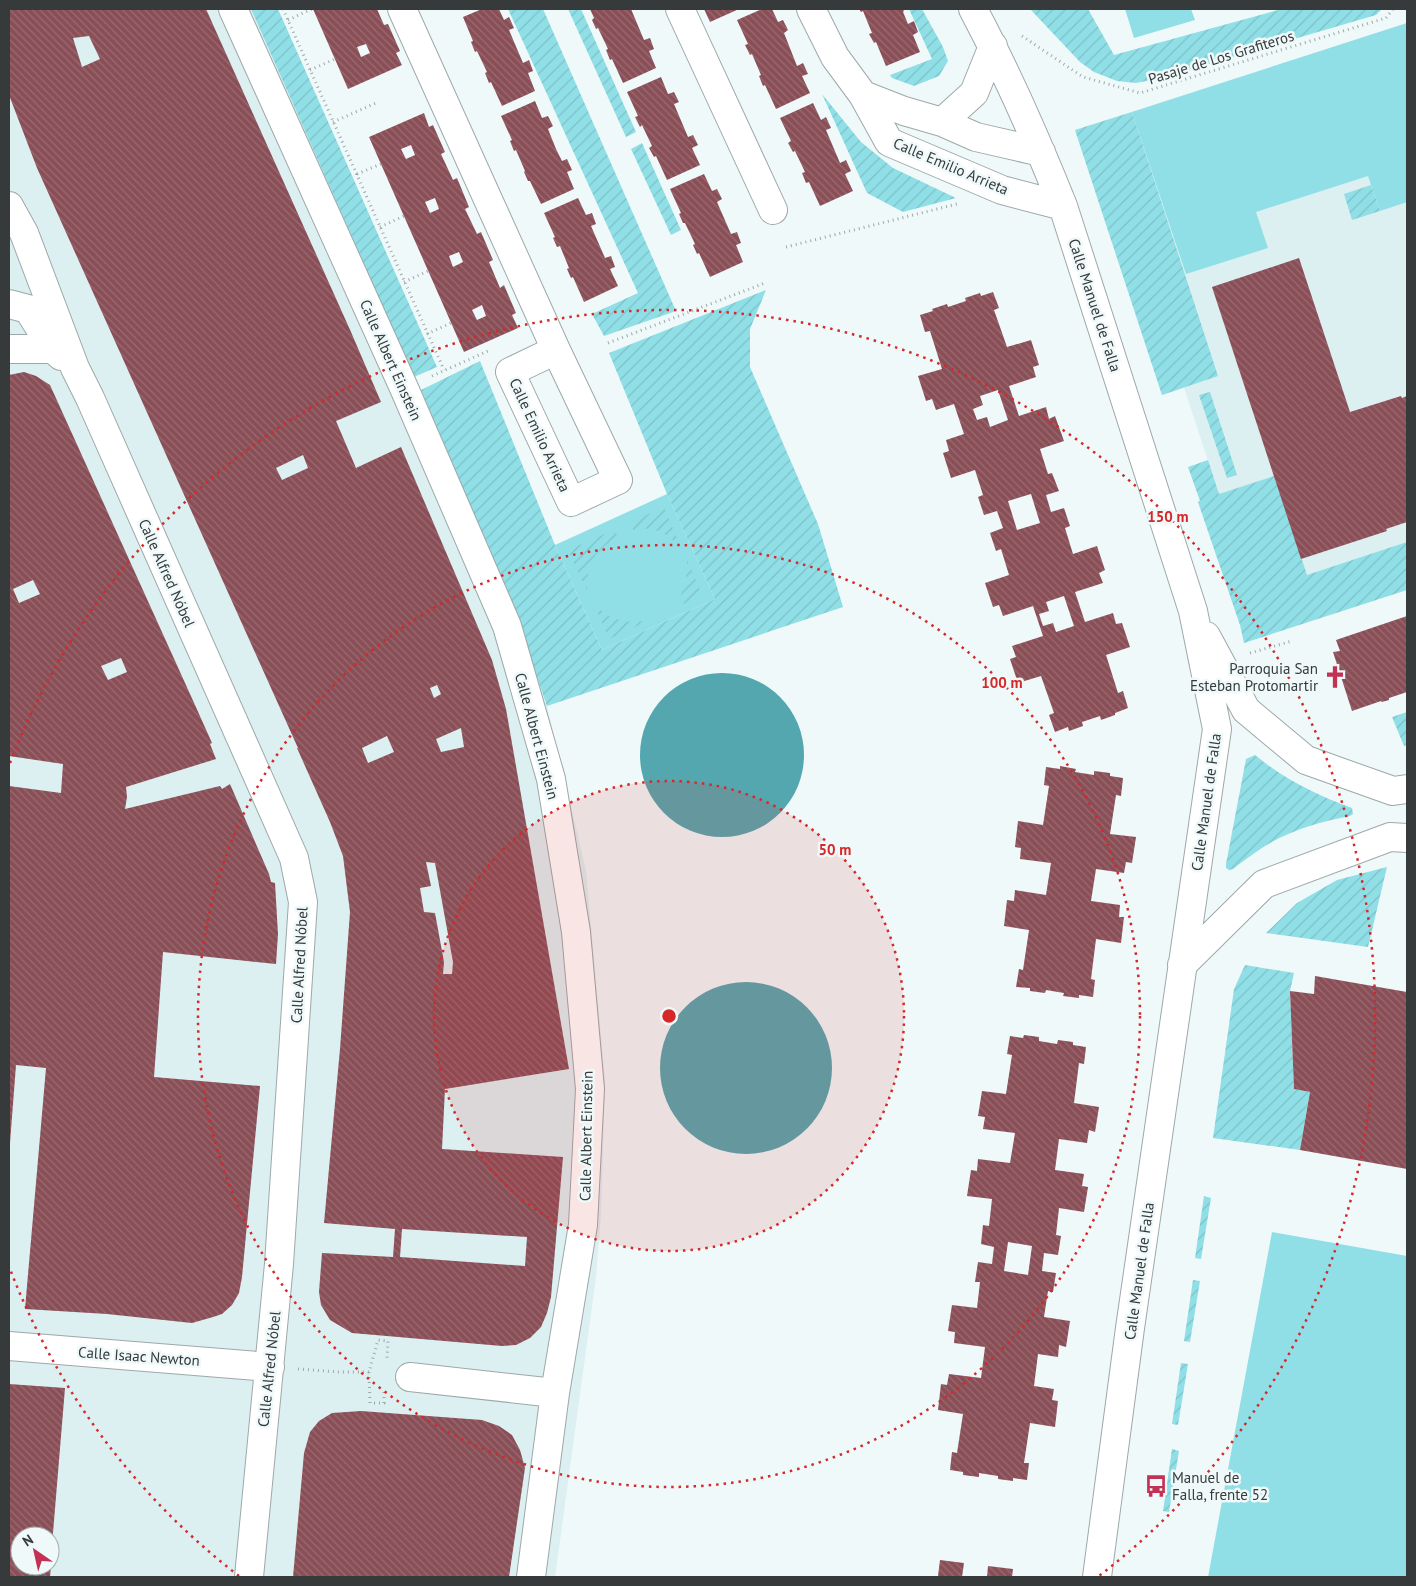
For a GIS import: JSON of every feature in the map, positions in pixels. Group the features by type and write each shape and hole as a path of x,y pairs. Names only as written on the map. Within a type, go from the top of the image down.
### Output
{"street":[{"name":"Calle Albert Einstein","path":"232,9 404,388 507,626 551,779 576,932 590,1099 584,1225 555,1392 530,1577"},
{"name":"Calle Emilio Arrieta","path":"402,9 556,350 618,480 571,502 510,372 556,350"},
{"path":"680,9 774,210"},
{"name":"Calle Emilio Arrieta","path":"810,9 835,57 864,95 889,142 1002,190 1063,206"},
{"name":"Calle Manuel de Falla","path":"973,9 993,46 1063,206 1193,611 1217,729 1096,1577"},
{"path":"942,122 974,93 993,46"},
{"path":"864,95 942,122 976,137 1041,152"},
{"name":"Calle Alfred Nóbel","path":"9,206 16,230 75,368 294,858 303,902 279,1264 249,1577"},
{"name":"Calle Alfred Nóbel","path":"9,304 28,309 53,348 75,368"},
{"path":"9,349 53,348"},
{"name":"Calle Manuel de Falla","path":"1193,611 1246,710 1306,760 1393,791 1407,789"},
{"path":"1182,965 1264,884 1390,837 1407,838"},
{"name":"Calle Isaac Newton","path":"9,1346 270,1367"},
{"path":"410,1378 555,1392"}],"path":[{"path":"282,9 444,370"},
{"path":"288,20 312,9"},
{"name":"Pasaje de Los Grafiteros","path":"1019,35 1083,77 1140,93 1386,18 1393,9"},
{"path":"310,70 335,59"},
{"path":"333,122 376,103"},
{"path":"357,174 381,164"},
{"path":"786,247 964,202"},
{"path":"380,227 404,216"},
{"path":"404,282 428,271"},
{"path":"608,343 766,283"},
{"path":"427,334 451,323"},
{"path":"404,388 489,350"},
{"path":"1249,654 1292,641"},
{"path":"384,1384 384,1403 370,1402 370,1372 378,1340 388,1341 386,1366"},
{"path":"270,1367 370,1372"}],"shaded area":[{"path":"9,9 251,9 421,390 511,602 547,706 586,870 605,1080 601,1216 596,1277 555,1577 9,1577"},
{"path":"251,9 278,9 437,367 414,377"},
{"path":"508,9 543,9 676,311 604,336 592,314 638,293"},
{"path":"568,9 581,9 636,132 626,137"},
{"path":"909,9 922,9 943,47 948,61 939,76 914,86 892,78 890,75 932,59"},
{"path":"1030,9 1088,9 1114,55 1282,9 1382,9 1376,15 1161,78 1136,83 1117,81 1094,72 1080,62"},
{"path":"1125,9 1191,9 1195,20 1134,38"},
{"path":"1407,23 1407,572 1240,625 1198,502 1219,494 1184,388 1162,395 1075,130"},
{"path":"1407,23 1407,202 1380,211 1368,176 1256,212 1268,248 1186,274 1132,112"},
{"path":"822,94 861,142 893,168 956,198 903,212 867,193"},
{"path":"1132,112 1218,376 1162,395 1075,130"},
{"path":"642,143 681,230 671,235 631,149"},
{"path":"1371,185 1380,211 1352,220 1344,194"},
{"path":"766,290 750,329 750,367 818,524 843,607 547,706 511,602 421,390 480,361 555,545 602,650 715,599 667,494 609,353"},
{"path":"1210,392 1237,475 1227,478 1199,395"},
{"path":"1208,460 1219,494 1274,476 1307,575 1407,542 1407,590 1244,643 1240,625 1188,467"},
{"path":"667,494 715,599 602,650 555,545"},
{"path":"664,507 680,546 663,533 653,529 633,530 629,523"},
{"path":"614,530 618,536 597,553 590,565 587,591 568,550"},
{"path":"687,559 702,595 670,610 669,607 679,598 684,586 687,573"},
{"path":"597,605 610,616 626,621 638,622 658,616 609,639 595,606"},
{"path":"730,673 746,676 761,682 786,703 795,716 801,731 804,755 803,771 795,794 774,819 761,828 746,834 714,837 698,834 683,828 658,807 649,794 643,779 640,747 643,731 649,716 670,691 683,682 698,676"},
{"path":"1407,712 1407,745 1404,746 1392,717"},
{"path":"1255,755 1277,772 1301,786 1352,808 1353,814 1285,835 1229,870 1226,868 1226,864 1246,759"},
{"path":"1387,867 1368,947 1266,933 1297,903 1337,880"},
{"path":"1245,965 1294,973 1290,991 1294,1089 1310,1092 1300,1150 1213,1138 1234,989"},
{"path":"746,982 763,984 779,989 794,997 812,1014 828,1043 832,1068 830,1085 825,1101 817,1116 800,1134 771,1150 746,1154 729,1152 713,1147 698,1139 680,1122 664,1093 660,1068 662,1051 667,1035 675,1020 692,1002 721,986"},
{"path":"1204,1196 1211,1198 1201,1259 1195,1258"},
{"path":"1272,1232 1407,1256 1407,1577 1208,1577"},
{"path":"1193,1280 1200,1281 1190,1342 1184,1341"},
{"path":"1181,1363 1188,1364 1178,1425 1172,1424"},
{"path":"1172,1449 1179,1451 1169,1512 1163,1511"}],"building":[{"path":"9,9 206,9 381,402 336,421 356,468 401,447 492,660 506,709 569,1069 445,1089 442,1149 563,1157 551,1297 547,1313 541,1327 530,1338 516,1345 502,1346 352,1333 330,1320 321,1305 319,1292 322,1253 393,1257 395,1229 324,1223 350,912 343,856 298,748 37,168 9,95","holes":["89,36 100,59 82,67 73,38","303,455 308,468 282,480 276,468","437,685 441,694 434,698 430,688","461,728 464,747 441,752 436,739","387,736 394,752 368,763 362,748","426,862 435,863 453,962 452,974 443,974 444,962 435,913 424,912 420,888 431,886","402,1229 527,1237 525,1266 400,1257"]},
{"path":"313,9 377,9 384,25 388,24 400,51 396,53 402,65 348,89","holes":["366,44 370,53 361,57 357,47"]},
{"path":"482,9 499,9 504,20 509,17 514,28 509,30 523,63 529,60 533,71 528,73 535,91 502,106 491,82 489,83 485,73 487,72 477,51 475,52 471,42 473,41 463,17"},
{"path":"590,9 631,9 644,40 650,38 654,49 649,51 656,68 623,83 612,59 610,60 606,50 608,49 598,28 596,29"},
{"path":"704,9 739,9 710,22"},
{"path":"762,9 772,9 778,22 783,20 788,30 784,33 797,66 803,63 808,74 802,76 810,93 776,109 765,85 763,86 759,76 761,75 752,54 750,55 745,45 748,44 737,20"},
{"path":"859,9 903,9 908,24 914,21 918,32 913,35 920,52 886,66 876,42 874,43 869,34 872,33 863,11 861,12"},
{"path":"661,77 668,94 674,92 679,102 674,104 688,137 693,135 698,145 692,148 700,165 667,180 656,156 654,157 649,148 652,146 642,125 640,127 635,117 638,116 627,92"},
{"path":"535,101 542,118 548,116 553,126 548,129 562,161 567,159 572,170 567,172 574,189 541,204 530,181 528,181 516,150 514,151 510,141 512,140 501,116"},
{"path":"813,103 821,120 826,117 831,128 826,130 840,163 846,160 851,171 845,174 853,191 820,206 809,182 806,183 802,173 805,172 795,151 793,152 788,143 791,141 780,118"},
{"path":"424,113 429,127 433,125 445,152 441,154 453,180 457,178 469,207 465,209 477,234 481,232 493,260 489,262 500,288 504,285 516,313 512,315 518,328 464,352 369,137","holes":["411,145 415,155 406,159 401,149","435,198 439,209 430,213 425,202","459,252 463,262 453,267 449,256","482,305 486,316 477,320 472,310"]},
{"path":"704,174 712,191 717,189 722,199 717,202 731,234 737,232 741,243 736,245 743,262 710,277 699,253 697,254 693,245 695,244 685,223 683,223 679,214 681,213 670,189"},
{"path":"578,198 586,215 592,213 596,224 591,226 605,258 611,256 615,267 610,269 618,286 584,302 573,277 571,278 567,269 569,268 560,246 557,247 553,238 555,237 544,213"},
{"path":"1299,258 1350,412 1401,396 1402,398 1407,396 1407,522 1386,529 1387,531 1301,559 1212,287"},
{"path":"993,292 999,308 994,310 1007,347 1031,340 1039,365 1033,367 1036,377 1009,386 1019,416 1046,407 1049,419 1055,416 1064,441 1040,449 1048,474 1052,473 1059,491 1046,495 1051,512 1064,508 1070,526 1065,528 1073,554 1097,546 1105,570 1099,573 1103,583 1075,592 1085,622 1113,613 1116,624 1122,623 1130,647 1106,655 1118,693 1123,691 1128,708 1101,720 1100,716 1082,722 1083,726 1069,731 1068,727 1055,732 1049,715 1054,713 1041,676 1018,683 1010,659 1016,657 1012,646 1043,636 1033,606 1003,616 999,605 993,607 985,583 1009,575 1001,549 996,551 990,533 1003,528 997,511 984,515 978,497 983,495 975,470 951,478 943,453 949,451 946,440 964,434 954,404 936,410 932,399 926,401 918,376 942,369 930,331 925,332 920,315 947,304 948,307 966,301 965,298 980,293 981,296","holes":["998,390 1008,420 990,427 987,417 977,420 973,409 983,405 980,396","1031,494 1040,523 1017,530 1008,501","1064,596 1074,626 1056,632 1053,623 1043,626 1039,614 1049,611 1046,602"]},
{"path":"24,372 36,376 50,385 212,743 210,744 216,759 126,787 125,809 220,786 222,789 230,784 271,882 275,883 278,934 276,964 163,952 154,1077 260,1086 239,1293 232,1305 222,1314 192,1323 107,1314 25,1309 46,1068 16,1065 9,1143 9,786 61,793 63,764 9,756 9,375","holes":["33,580 40,594 19,603 13,589","121,658 127,672 108,680 101,666"]},
{"path":"1407,616 1407,692 1389,698 1389,700 1352,711 1333,652 1340,651 1336,640"},
{"path":"1060,766 1076,769 1075,772 1094,775 1094,771 1110,773 1110,776 1123,778 1121,796 1116,795 1110,834 1136,837 1132,863 1126,862 1124,873 1096,869 1091,901 1120,905 1119,917 1124,917 1121,943 1096,939 1091,979 1095,980 1093,997 1079,995 1079,998 1063,996 1064,993 1046,990 1045,993 1030,991 1030,988 1016,987 1019,969 1023,970 1029,930 1004,926 1007,900 1014,901 1015,890 1046,895 1051,863 1020,859 1021,848 1015,847 1018,821 1043,825 1049,786 1044,785 1046,767 1060,769"},
{"path":"1315,976 1407,992 1407,1169 1300,1150 1310,1092 1294,1089 1290,991 1314,994"},
{"path":"1024,1035 1039,1037 1039,1041 1057,1044 1058,1040 1073,1042 1073,1045 1086,1047 1084,1064 1079,1063 1074,1103 1099,1107 1095,1132 1089,1130 1087,1143 1059,1139 1055,1170 1084,1174 1082,1186 1088,1187 1084,1212 1059,1208 1056,1235 1061,1236 1058,1255 1044,1253 1042,1271 1056,1273 1053,1292 1048,1291 1044,1317 1070,1321 1066,1347 1059,1345 1058,1357 1038,1354 1034,1386 1054,1389 1052,1400 1058,1401 1055,1427 1030,1423 1024,1463 1029,1463 1027,1480 1013,1478 1013,1481 979,1473 979,1477 963,1475 963,1472 950,1470 952,1452 957,1453 963,1414 938,1410 941,1384 947,1385 949,1374 981,1378 985,1347 954,1343 955,1332 948,1331 952,1305 977,1308 980,1282 975,1282 978,1262 992,1264 994,1247 981,1244 983,1225 989,1226 992,1199 967,1196 971,1170 977,1171 978,1159 1010,1163 1015,1133 983,1129 985,1117 978,1116 982,1091 1006,1094 1012,1055 1007,1054 1010,1036 1023,1038","holes":["1008,1242 1032,1246 1028,1275 1004,1271"]},
{"path":"9,1384 65,1388 54,1526 10,1526 10,1576 50,1577 9,1577"},
{"path":"361,1411 482,1420 499,1426 512,1435 520,1450 525,1468 509,1577 293,1577 304,1453 310,1432 319,1421 332,1413"},
{"path":"940,1560 964,1563 962,1577 938,1576"},
{"path":"988,1566 1013,1569 1012,1577 987,1577"}],"place":[{"name":"Parroquia San Esteban Protomartir","path":"1335,677"},
{"name":"Manuel de Falla, frente 52","path":"1156,1486"}]}
